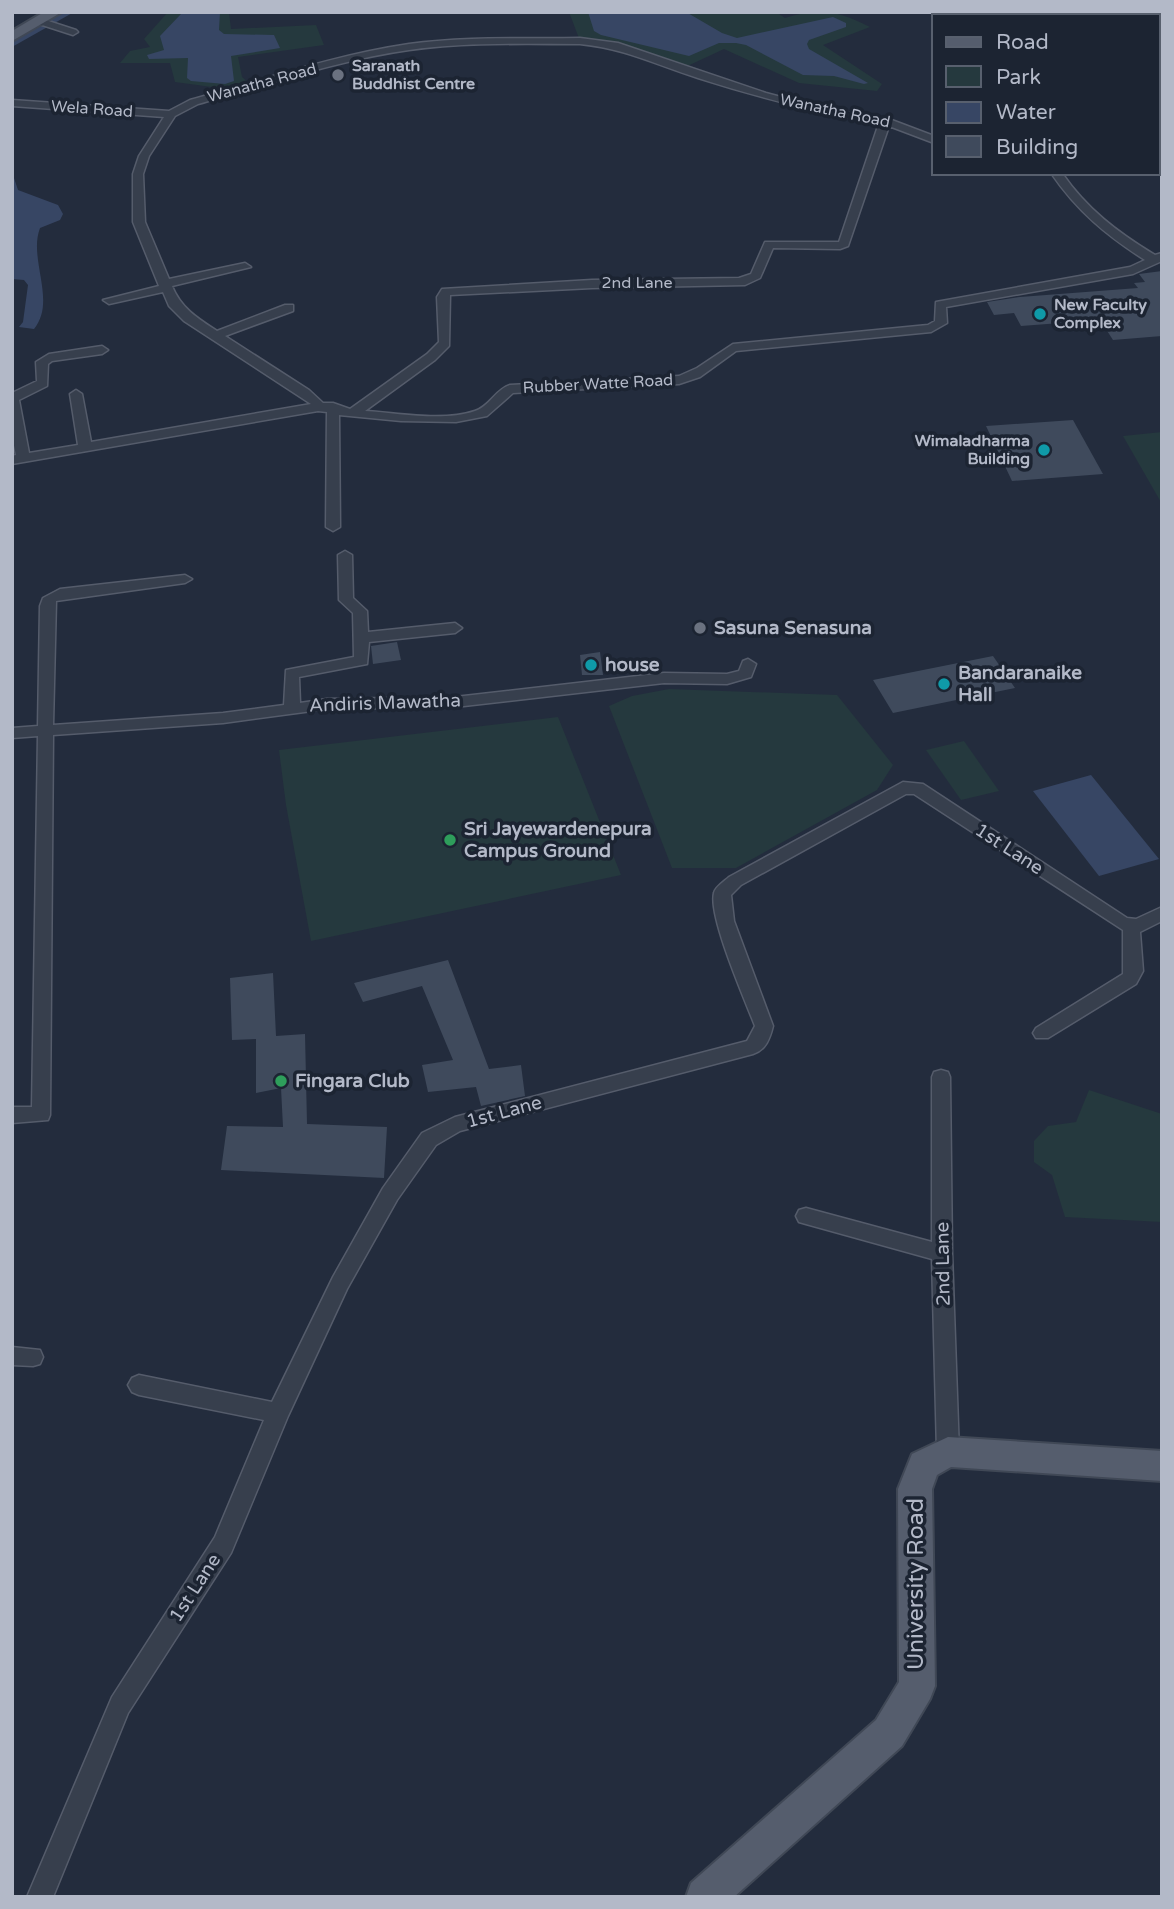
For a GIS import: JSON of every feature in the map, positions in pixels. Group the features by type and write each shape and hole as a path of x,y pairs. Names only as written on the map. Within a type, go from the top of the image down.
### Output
{"main road":[{"path":"12,37 55,12"},
{"path":"948,1452 1162,1466"},
{"name":"University Road","path":"705,1897 889,1733 917,1686 915,1489 924,1465 948,1452"}],"street":[{"path":"39,21 73,32"},
{"name":"Wanatha Road","path":"171,114 194,102 239,88 409,47 552,40 615,45 762,95 821,111 885,121 932,139"},
{"name":"Wela Road","path":"12,103 171,114"},
{"path":"171,114 144,156 138,174 139,222 173,303 188,318 304,393 316,402 318,407"},
{"name":"2nd Lane","path":"352,414 431,357 445,343 443,297 446,292 592,284 741,282 756,276 769,244 833,247 844,244 885,121"},
{"path":"1057,175 1076,204 1105,230 1159,258"},
{"name":"Rubber Watte Road","path":"17,459 318,407 333,407 352,414 458,418 481,414 494,405 501,393 510,389 679,380 695,377 717,357 733,348 931,328 941,323 940,305 1133,270 1159,258"},
{"path":"109,300 245,267"},
{"path":"215,336 289,308"},
{"path":"17,459 12,399 19,393 43,383 42,362 49,358 102,350"},
{"path":"76,394 85,447"},
{"path":"333,407 333,527"},
{"path":"292,708 291,673 362,661 360,611 346,600 345,555"},
{"path":"12,1115 41,1115 47,606 50,598 60,594 185,579"},
{"path":"361,638 455,628"},
{"name":"Andiris Mawatha","path":"12,733 223,718 292,708 363,703 444,703 664,678 727,679 746,674 748,664"},
{"name":"1st Lane","path":"40,1897 120,1705 223,1545 278,1413 340,1283 390,1194 429,1139 455,1125 753,1047 761,1037 764,1026 725,921 722,893 735,881 910,787 917,788 1123,924 1131,926"},
{"path":"1042,1032 1130,979 1134,971 1131,926 1138,926 1162,912"},
{"name":"2nd Lane","path":"941,1077 942,1253 948,1452"},
{"path":"806,1216 942,1253"},
{"path":"139,1385 278,1413"}],"green space":[{"path":"168,12 229,12 231,29 316,25 324,45 238,57 242,77 251,85 234,90 175,82 170,63 120,63 130,51 150,47 144,39"},
{"path":"569,12 776,12 785,18 819,12 839,14 870,27 823,45 882,84 877,91 799,83 724,49 681,69 643,53 580,41"},
{"path":"1162,432 1162,504 1123,436"},
{"name":"Sri Jayewardenepura Campus Ground","path":"669,689 837,695 893,765 877,790 736,868 672,868 609,706 632,696"},
{"name":"Sri Jayewardenepura Campus Ground","path":"558,717 621,875 311,941 286,805 279,750"},
{"path":"964,741 999,791 961,800 926,750"},
{"path":"1089,1090 1162,1114 1162,1222 1065,1217 1052,1175 1034,1162 1034,1141 1048,1126 1076,1122"}],"water":[{"path":"220,12 219,30 224,34 274,35 280,48 231,56 234,81 225,84 191,81 187,78 188,58 149,59 147,55 164,50 160,36 181,14"},
{"path":"588,12 686,12 722,33 737,38 833,17 846,23 846,27 809,40 809,49 868,83 834,76 803,75 746,45 736,43 719,43 689,56 601,35 594,31"},
{"path":"12,172 18,190 58,205 63,214 60,220 40,228 37,253 43,306 34,329 19,327 23,322 28,285 24,280 12,279"},
{"path":"1091,775 1159,859 1099,876 1033,791"}],"building":[{"name":"New Faculty Complex","path":"1162,271 1162,336 1113,340 1100,320 1021,326 1014,313 994,315 987,302 1138,288 1134,283 1145,282 1139,274"},
{"name":"Wimaladharma Building","path":"1073,420 1103,474 1012,481 986,426"},
{"path":"397,642 401,660 373,664 371,646"},
{"name":"house","path":"600,652 603,675 582,675 580,655"},
{"name":"Bandaranaike Hall","path":"993,656 1015,688 893,713 873,680"},
{"name":"Fingara Club","path":"448,960 489,1069 521,1065 525,1096 481,1106 476,1087 428,1092 422,1065 453,1060 422,986 363,1002 354,983"},
{"name":"Fingara Club","path":"273,973 276,1036 305,1034 307,1124 387,1127 384,1178 221,1170 227,1126 283,1127 281,1088 256,1093 256,1039 232,1040 230,978"}],"waterway":[{"path":"12,44 69,12"}],"place":[{"name":"Saranath Buddhist Centre","path":"338,75"},
{"name":"New Faculty Complex","path":"1040,314"},
{"name":"Wimaladharma Building","path":"1044,450"},
{"name":"Sasuna Senasuna","path":"700,628"},
{"name":"house","path":"591,665"},
{"name":"Bandaranaike Hall","path":"944,684"},
{"name":"Sri Jayewardenepura Campus Ground","path":"450,840"},
{"name":"Fingara Club","path":"281,1081"}]}
